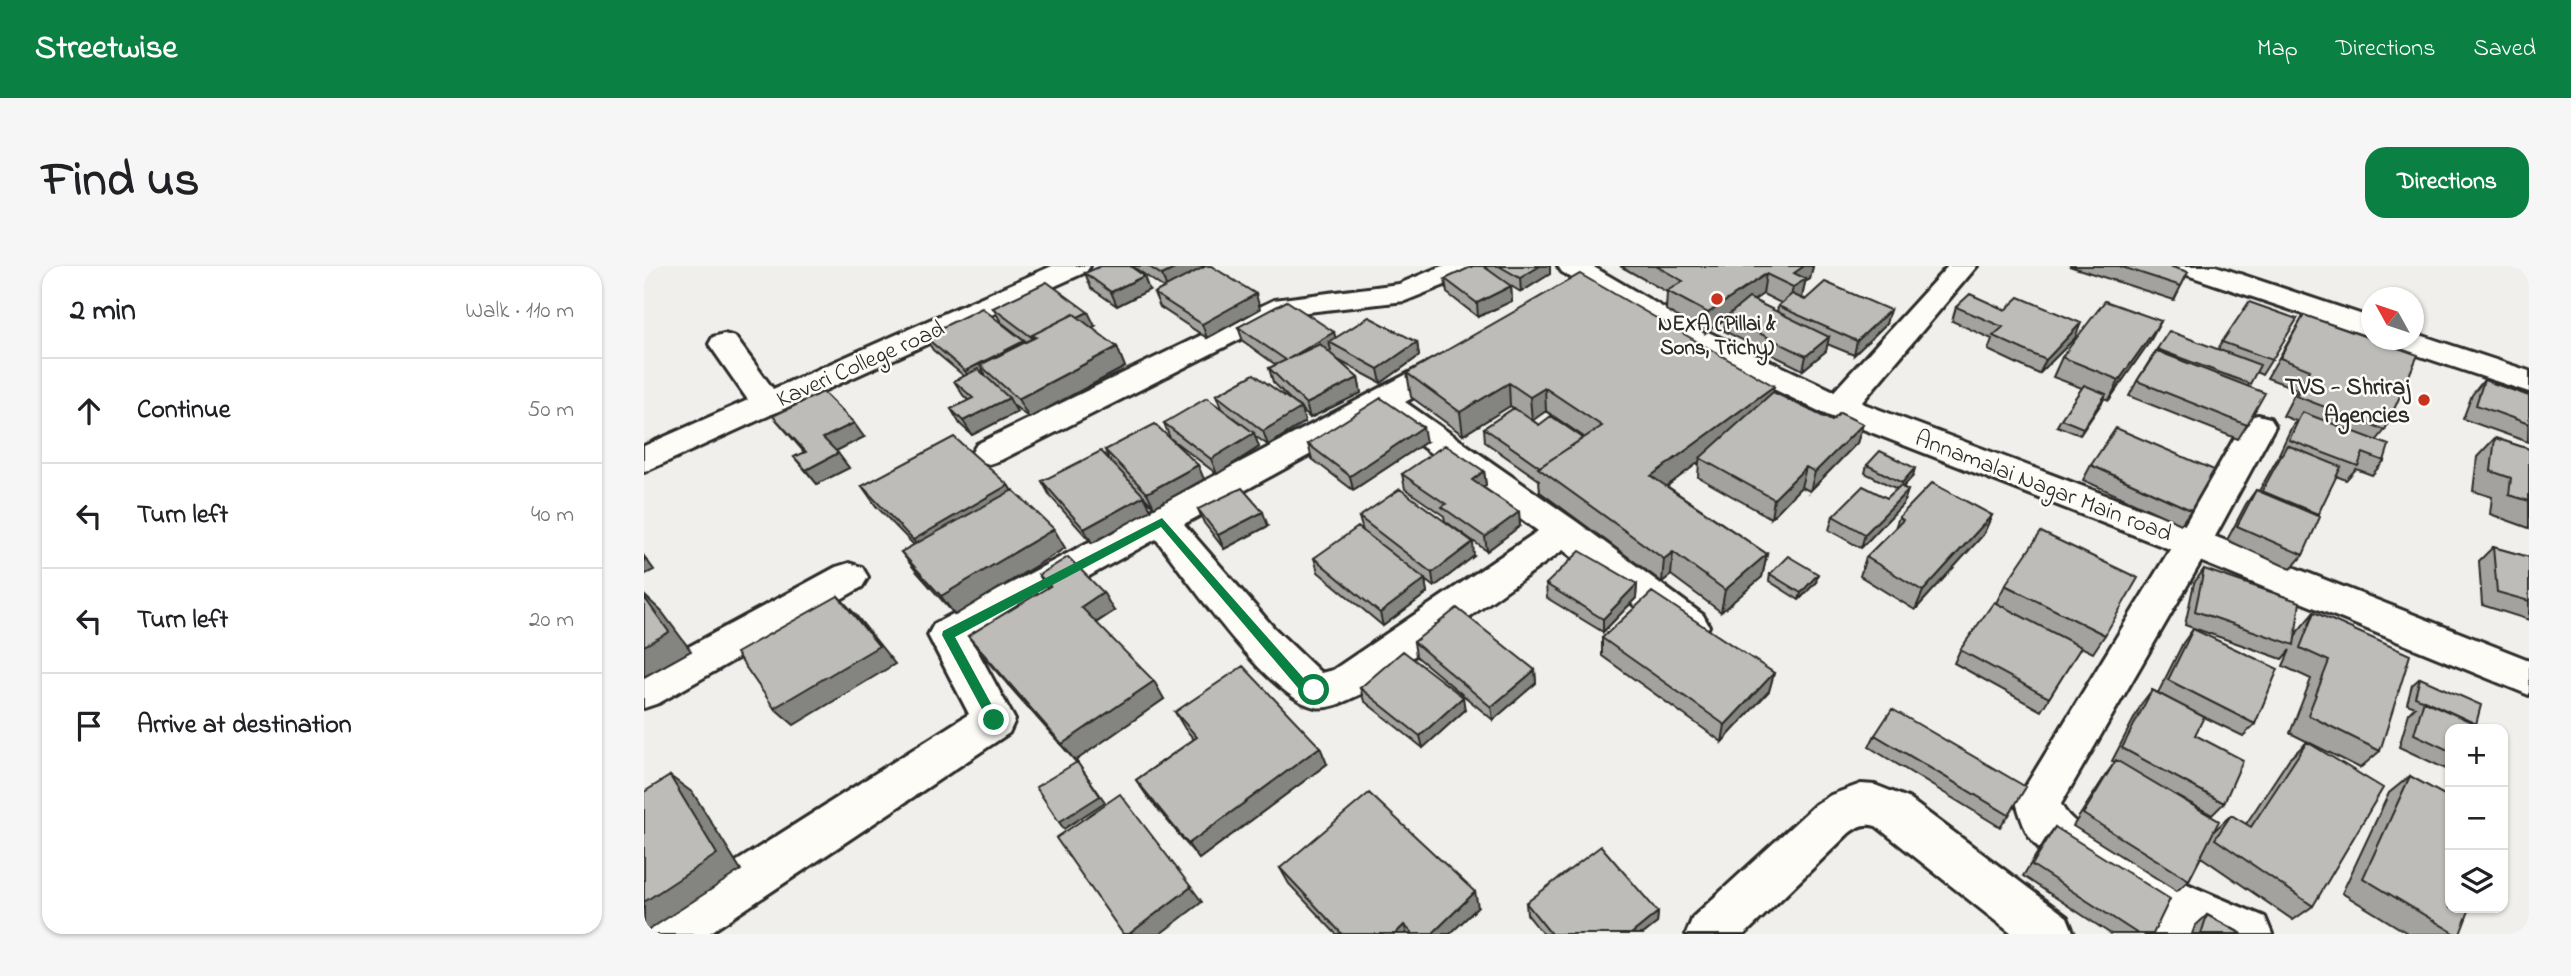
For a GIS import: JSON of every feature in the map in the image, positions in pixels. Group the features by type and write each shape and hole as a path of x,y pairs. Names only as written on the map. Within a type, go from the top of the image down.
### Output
{"street":[{"name":"Kaveri College road","path":"644,460 1076,266"},
{"path":"989,452 1273,310 1405,292 1467,266"},
{"path":"1839,407 1963,266"},
{"path":"2188,266 2361,325"},
{"path":"2251,266 2361,303"},
{"path":"1563,302 1585,274"},
{"name":"Annamalai Nagar Main road","path":"1585,274 1682,332 1839,407 2193,543 2529,678"},
{"path":"2424,324 2529,358"},
{"path":"724,344 768,405"},
{"path":"2424,347 2529,382"},
{"path":"666,934 994,720 948,635 1479,349"},
{"path":"1382,402 1564,531 1701,635"},
{"path":"2248,934 2178,920 2073,848 2046,824 2038,802 2193,543 2258,425"},
{"path":"1162,522 1302,684 1314,690 1327,691 1347,682 1564,531"},
{"path":"644,691 849,577"},
{"path":"1710,934 1832,819 1846,808 1862,803 1876,804 1892,812 2050,934"}],"building":[{"path":"1101,266 1130,266 1144,276 1111,292 1085,273"},
{"path":"1148,266 1180,266 1162,275"},
{"path":"1206,266 1211,266 1256,294 1202,324 1154,293"},
{"path":"1473,266 1483,266 1511,286 1477,303 1445,279"},
{"path":"1499,266 1540,266 1520,278"},
{"path":"1656,266 1804,266 1794,273 1806,279 1793,287 1766,274 1708,313 1667,291 1683,281"},
{"path":"2119,266 2169,266 2188,272 2181,286"},
{"path":"1580,274 1774,386 1651,476 1767,554 1725,590 1673,552 1664,559 1538,468 1602,426 1545,388 1530,397 1509,383 1460,412 1407,373"},
{"path":"1047,282 1088,312 1078,317 1074,314 1032,335 1034,339 993,308"},
{"path":"1825,282 1890,310 1857,341 1778,306 1792,294 1805,300"},
{"path":"1970,294 2005,310 2019,297 2081,323 2046,360 1993,336 2003,327 1956,307"},
{"path":"1749,298 1829,337 1806,356 1726,317"},
{"path":"1287,301 1334,332 1288,359 1320,344 1358,378 1306,404 1269,368 1286,360 1238,327"},
{"path":"2105,301 2161,321 2119,380 2062,357"},
{"path":"2249,302 2297,319 2272,360 2222,342"},
{"path":"982,308 1024,341 965,371 924,336"},
{"path":"1074,314 1117,347 1018,399 980,365 1036,337 1032,335"},
{"path":"2304,315 2361,335 2361,350 2404,350 2418,355 2385,430 2296,396 2310,370 2280,358"},
{"path":"1369,317 1417,342 1378,369 1329,342"},
{"path":"2169,331 2260,365 2250,384 2157,349"},
{"path":"2157,351 2265,393 2247,425 2137,381"},
{"path":"978,369 1009,398 963,421 951,409 973,398 954,381"},
{"path":"1254,374 1301,408 1263,431 1216,395"},
{"path":"2484,380 2529,396 2529,424 2476,405"},
{"path":"2084,385 2106,394 2083,428 2061,419"},
{"path":"823,392 854,423 823,438 838,453 806,470 794,457 806,452 773,416"},
{"path":"1773,392 1832,421 1840,413 1863,424 1815,472 1806,467 1774,499 1700,458"},
{"path":"1207,398 1254,433 1211,459 1164,423"},
{"path":"1381,398 1423,427 1350,476 1308,444"},
{"path":"1514,408 1539,425 1551,416 1583,438 1540,467 1484,428"},
{"path":"2302,412 2389,445 2384,461 2363,453 2358,466 2289,440"},
{"path":"1155,424 1198,465 1147,493 1105,450"},
{"path":"2116,428 2214,470 2191,510 2091,465"},
{"path":"954,437 1008,485 913,540 862,486"},
{"path":"2495,438 2529,449 2529,501 2509,495 2511,478 2491,471"},
{"path":"1445,445 1484,471 1472,480 1519,512 1485,537 1442,507 1446,504 1402,474"},
{"path":"2287,445 2341,467 2318,514 2262,491"},
{"path":"1101,451 1144,496 1084,529 1042,481"},
{"path":"1880,451 1915,468 1902,483 1867,465"},
{"path":"1932,483 1992,515 1923,591 1866,557 1903,520 1899,517"},
{"path":"1863,486 1887,498 1900,486 1908,490 1865,534 1833,516"},
{"path":"1242,488 1263,512 1218,535 1198,509"},
{"path":"1400,489 1473,542 1432,573 1359,517"},
{"path":"1013,490 1054,529 941,596 901,552"},
{"path":"2256,490 2320,517 2303,555 2237,526"},
{"path":"1358,527 1425,579 1380,613 1314,558"},
{"path":"2041,532 2138,578 2105,635 2005,585"},
{"path":"2493,547 2529,557 2529,601 2497,592"},
{"path":"1580,551 1637,584 1603,619 1546,584"},
{"path":"1788,556 1818,574 1801,593 1770,574"},
{"path":"1068,557 1103,592 1081,607 1154,681 1062,744 968,636 1050,586 1039,575"},
{"path":"2204,569 2300,602 2294,645 2195,611"},
{"path":"1652,592 1774,673 1725,725 1602,638"},
{"path":"838,596 879,646 774,708 736,653"},
{"path":"644,597 669,632 644,646"},
{"path":"1994,602 2081,647 2049,698 1960,650"},
{"path":"1457,608 1535,670 1491,707 1414,642"},
{"path":"2314,612 2410,655 2380,751 2308,715 2329,661 2300,648"},
{"path":"2193,629 2278,669 2255,724 2168,680"},
{"path":"1403,651 1463,697 1420,736 1360,688"},
{"path":"1243,666 1320,747 1188,844 1136,780 1197,737 1175,712"},
{"path":"2420,678 2481,705 2476,724 2415,697"},
{"path":"2152,690 2204,717 2195,735 2243,760 2224,803 2122,748"},
{"path":"2424,700 2476,724 2445,724 2445,749 2414,734"},
{"path":"1892,709 2026,787 2009,815 1875,735"},
{"path":"2307,742 2383,788 2313,906 2215,839 2231,815 2251,827"},
{"path":"2116,760 2219,821 2189,880 2083,814"},
{"path":"1077,762 1100,796 1059,822 1036,787"},
{"path":"670,776 717,854 644,902 644,792"},
{"path":"2410,776 2445,795 2445,913 2468,913 2460,934 2363,878"},
{"path":"1369,793 1475,892 1432,934 1413,934 1404,925 1395,934 1342,934 1280,868"},
{"path":"1120,794 1191,887 1129,934 1123,934 1056,838"},
{"path":"2055,827 2170,899 2153,934 2138,934 2032,865"},
{"path":"1601,846 1658,912 1631,934 1551,934 1526,903"},
{"path":"2207,915 2242,934 2201,934"}],"place":[{"name":"NEXA (Pillai & Sons, Trichy)","path":"1717,299"},
{"name":"TVS - Shriraj Agencies","path":"2424,400"}],"route":[{"path":"994,720 948,635 1162,522 1259,637 1302,684 1314,690"}]}
